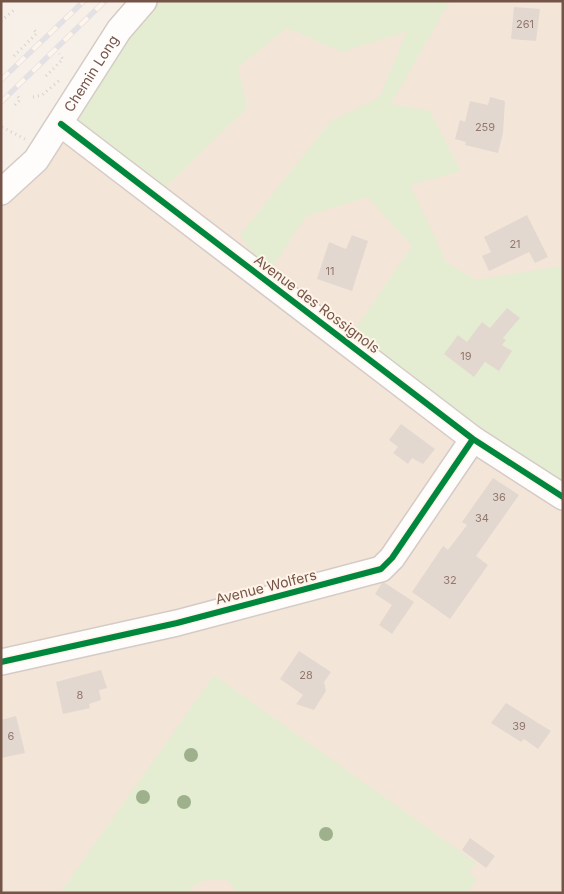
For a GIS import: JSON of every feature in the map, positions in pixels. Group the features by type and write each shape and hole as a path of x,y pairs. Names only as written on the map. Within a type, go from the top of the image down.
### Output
{"street":[{"name":"Chemin Long","path":"1,192 36,160 61,124 72,101 119,30 144,1"},
{"name":"Avenue des Rossignols","path":"61,124 473,439 563,497"},
{"name":"Avenue Wolfers","path":"1,662 177,623 381,569 392,558 473,439"}],"path":[{"path":"1,21 15,9"},
{"path":"14,56 38,33 34,29"},
{"path":"46,76 63,59 58,54"},
{"path":"16,105 20,100 17,95"}],"shaded area":[{"path":"208,1 563,1 563,893 1,893 1,207 20,191 58,141"}],"green space":[{"path":"145,1 450,1 391,104 430,111 461,171 410,185 447,263 477,280 559,266 563,269 563,485 349,338 412,246 368,197 306,216 268,274 240,235 331,121 379,98 407,31 342,52 287,28 238,67 247,108 164,189 75,122 79,100"},
{"path":"214,675 476,863 469,872 477,879 467,893 237,893 229,881 218,879 201,882 187,893 60,893"}],"building":[{"path":"514,7 540,9 536,41 511,39"},
{"path":"490,97 505,101 503,133 498,153 465,145 466,142 455,139 460,120 465,122 470,101 488,105"},
{"path":"527,215 548,257 535,263 529,252 489,271 482,256 491,252 484,237"},
{"path":"352,235 368,241 352,291 317,279 329,242 346,249"},
{"path":"507,308 520,318 503,338 506,340 502,345 512,351 499,371 485,362 474,377 444,354 458,335 467,342 482,322 490,328"},
{"path":"401,424 435,449 423,464 412,458 408,464 393,453 398,447 389,440"},
{"path":"493,478 519,495 476,556 488,565 450,619 412,592 443,546 448,550 467,525 462,522"},
{"path":"382,583 385,583 414,602 392,634 379,625 392,605 375,594"},
{"path":"299,651 331,672 324,682 326,691 314,710 296,704 303,695 280,679"},
{"path":"101,670 107,688 99,690 101,700 89,704 90,708 63,714 56,682"},
{"path":"506,703 551,731 538,749 524,739 521,742 491,723"},
{"path":"16,716 25,753 1,758 1,720"},
{"path":"470,838 495,856 486,868 462,850"}],"railway":[{"path":"1,80 84,1"},
{"path":"1,102 105,1"}],"cycle path":[{"path":"61,124 473,439 563,497"},
{"path":"1,662 177,623 381,569 392,558 473,439"}]}
